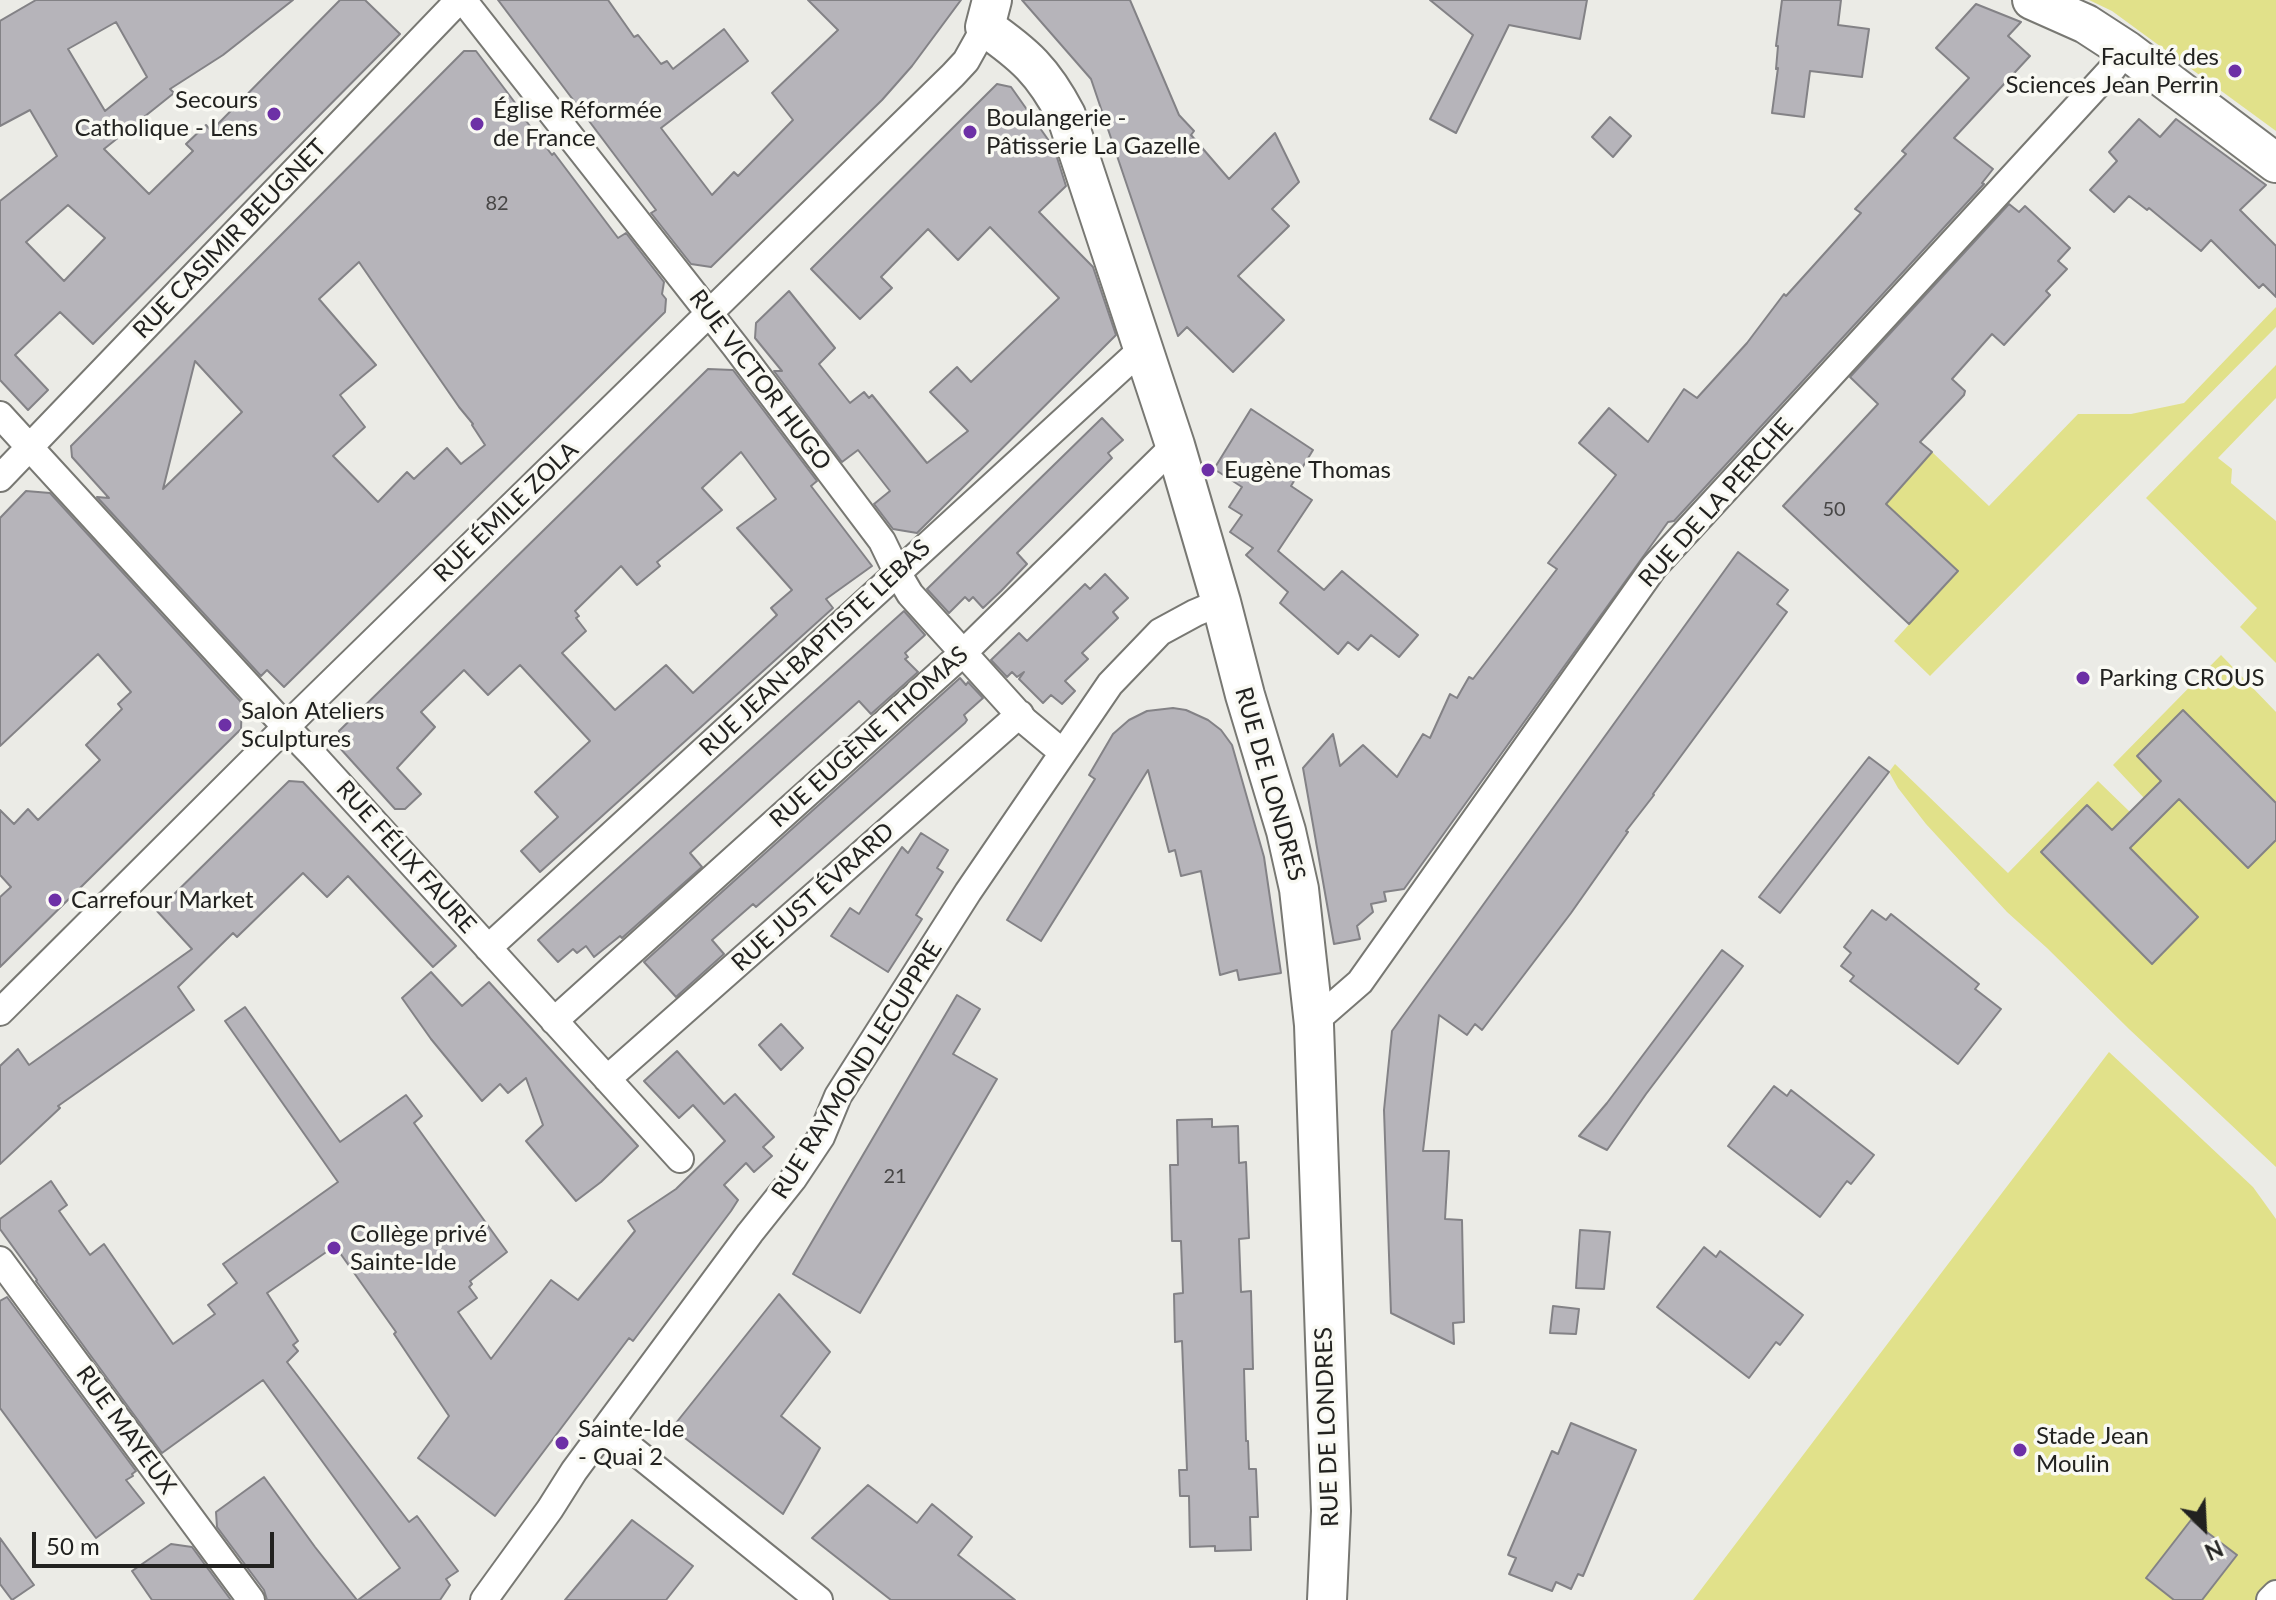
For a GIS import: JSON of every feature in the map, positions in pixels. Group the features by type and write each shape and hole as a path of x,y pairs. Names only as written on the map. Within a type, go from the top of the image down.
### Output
{"street":[{"name":"RUE VICTOR HUGO","path":"461,0 709,314 882,541 910,594 1020,714 1062,752"},
{"name":"RUE CASIMIR BEUGNET","path":"0,478 461,0"},
{"path":"2032,0 2086,24 2126,50 2276,163"},
{"name":"RUE ÉMILE ZOLA","path":"6,996 286,727 966,61 989,14"},
{"name":"RUE DE LONDRES","path":"989,14 1047,81 1066,115 1175,445 1286,831 1299,889 1314,1022 1331,1511 1327,1600"},
{"name":"RUE DE LA PERCHE","path":"1314,1022 1360,982 1654,567 2112,69 2126,50"},
{"name":"RUE JEAN-BAPTISTE LEBAS","path":"488,948 1143,348"},
{"name":"RUE FÉLIX FAURE","path":"0,415 680,1159"},
{"name":"RUE EUGÈNE THOMAS","path":"554,1021 963,653 1175,445"},
{"name":"RUE RAYMOND LECUPPRE","path":"484,1600 606,1428 800,1169 821,1137 838,1096 968,892 1110,684 1160,632 1221,602"},
{"name":"RUE JUST ÉVRARD","path":"607,1079 1020,714"},
{"name":"RUE MAYEUX","path":"0,1260 251,1600"},
{"path":"606,1428 819,1600"},
{"path":"2270,1600 2276,1594"}],"shaded area":[{"name":"Faculté des Sciences Jean Perrin","path":"2089,0 2276,0 2276,131 2112,11"},
{"path":"2276,307 2276,327 1930,676 1894,641 1958,571 1900,516 1876,515 1932,452 1989,506 2078,414 2131,414 2184,403"},
{"path":"2276,365 2276,398 2218,458 2232,469 2231,483 2276,521 2276,663 2240,627 2257,608 2146,498"},
{"path":"2221,655 2276,712 2276,803 2183,710 2137,756 2165,785 2144,798 2113,765"},
{"path":"1895,764 2008,873 2098,781 2130,812 2123,819 2127,822 2115,833 2087,805 2166,950 2198,917 2130,848 2179,799 2248,868 2276,840 2276,1167 2007,912 1926,824 1898,788 1889,772"},
{"name":"Stade Jean Moulin","path":"2109,1052 2253,1187 2276,1219 2276,1589 2262,1600 1693,1600"}],"building":[{"path":"36,0 293,0 223,55 170,89 174,93 104,149 149,194 193,151 186,144 206,125 211,131 340,0 365,0 400,34 93,344 60,312 15,355 48,390 28,410 0,380 0,201 57,156 30,110 0,126 0,21","holes":["116,22 147,77 105,111 68,49","68,205 105,238 64,281 26,242"]},
{"path":"498,0 608,0 634,37 638,35 661,64 667,61 673,69 724,29 748,61 661,128 712,195 734,172 738,176 793,120 772,93 838,30 808,0 961,0 912,66 882,100 711,267 691,264 651,213 656,210"},
{"path":"1022,0 1130,0 1179,115 1194,131 1191,135 1229,179 1275,133 1299,182 1272,209 1289,226 1238,276 1284,320 1233,372 1187,327 1178,336 1091,79"},
{"path":"1430,0 1587,0 1580,39 1509,25 1456,133 1430,119 1473,35"},
{"path":"1782,0 1841,0 1838,25 1869,29 1862,77 1810,71 1804,117 1772,113"},
{"path":"1976,4 2021,22 2008,36 2030,56 1954,138 1993,169 1984,184 1674,521 1668,522 1404,889 1384,892 1386,901 1371,904 1373,912 1357,926 1360,939 1334,944 1303,768 1333,734 1340,766 1363,745 1397,777 1423,734 1430,738 1450,694 1457,698 1469,677 1473,679 1557,569 1548,563 1616,475 1579,443 1609,408 1648,442 1684,389 1697,398 1747,343 1784,294 1786,296 1861,213 1855,209 1906,154 1902,151 1969,78 1936,48"},
{"path":"464,51 476,51 618,238 626,233 664,282 665,312 284,687 267,670 261,676 97,497 109,498 72,457 71,446","holes":["359,262 485,445 461,464 447,448 414,479 407,472 378,502 333,456 365,427 340,395 376,365 319,299","195,361 242,412 163,489"]},
{"path":"997,84 1011,87 1054,148 1066,186 1039,212 1093,267 1116,335 917,533 893,529 874,504 890,491 858,450 842,462 774,371 782,371 755,338 756,323 789,291 835,348 819,364 850,403 864,392 869,398 872,395 927,463 968,431 930,392 957,367 971,382 1059,298 990,227 958,260 928,229 881,277 892,288 860,319 811,269"},
{"path":"1610,117 1631,136 1613,157 1592,137"},
{"path":"2139,119 2160,137 2176,119 2266,185 2240,210 2276,246 2276,297 2263,284 2259,288 2211,240 2201,251 2149,208 2147,210 2129,196 2114,212 2090,190 2117,161 2109,152"},
{"path":"2009,204 2019,212 2025,206 2070,248 2058,261 2067,269 2046,291 2050,295 2004,345 1992,334 1952,379 1965,391 1964,395 1920,442 1932,452 1886,504 1958,571 1909,624 1783,506 1878,404 1850,377"},
{"path":"708,369 733,370 817,481 811,486 872,566 826,599 833,608 540,872 521,851 558,817 535,792 590,741 520,665 488,695 464,670 421,712 435,727 397,768 421,794 405,809 395,809 339,747 339,731","holes":["741,452 776,499 737,528 792,590 771,608 777,615 693,693 666,665 615,710 562,653 586,631 576,618 579,616 575,611 621,566 637,585 660,566 657,562 722,510 702,488"]},
{"path":"1251,409 1313,450 1291,486 1312,500 1278,551 1324,590 1342,571 1418,635 1399,657 1371,635 1358,650 1348,642 1338,654 1280,603 1288,592 1246,555 1253,548 1230,532 1242,515 1229,507 1242,487 1214,469"},
{"path":"1102,418 1123,440 1108,453 1112,458 1017,553 1027,564 1001,591 983,608 973,597 969,601 965,597 949,613 927,589"},
{"path":"26,491 50,493 242,703 241,729 0,967 0,897 11,887 0,875 0,810 14,824 28,809 38,820 100,760 86,745 122,709 118,704 131,692 98,654 0,746 0,518"},
{"path":"1738,552 1788,590 1777,604 1787,612 1626,831 1571,913 1482,1030 1475,1024 1467,1035 1439,1015 1423,1151 1449,1151 1445,1219 1462,1220 1464,1322 1453,1323 1454,1344 1391,1313 1384,1110 1392,1031"},
{"path":"1105,574 1128,598 1113,612 1118,618 1082,653 1088,659 1065,681 1075,691 1062,704 1051,695 1043,703 1019,679 1024,672 1017,677 1012,672 1007,677 991,660 1019,633 1027,641 1085,584 1090,589"},
{"path":"904,611 925,635 905,653 908,657 905,659 918,672 871,714 859,701 774,777 690,853 702,867 622,938 620,936 594,957 586,946 577,953 573,949 558,962 538,940"},
{"path":"960,678 983,698 964,715 965,723 756,907 753,904 712,940 724,954 676,997 644,962"},
{"path":"1173,708 1208,720 1221,730 1232,745 1264,857 1281,973 1239,980 1237,970 1220,975 1201,871 1181,876 1175,850 1169,852 1148,770 1041,941 1007,920 1095,779 1089,775 1113,734 1129,720 1147,711"},
{"path":"2183,710 2276,803 2276,840 2248,868 2179,799 2130,848 2198,917 2152,964 2041,852 2087,805 2112,830 2161,781 2137,756"},
{"path":"1869,757 1889,772 1780,913 1759,897"},
{"path":"289,781 303,782 456,946 433,967 348,876 327,897 303,873 237,937 233,933 178,987 194,1010 58,1106 60,1108 0,1164 0,1066 18,1049 29,1065 192,949 157,911"},
{"path":"921,833 948,850 937,868 943,872 916,915 922,919 888,972 831,936 850,908 859,914 902,847 908,853"},
{"path":"1872,910 1886,920 1891,914 1979,984 1975,989 2001,1009 1958,1064 1850,981 1854,976 1841,966 1851,953 1844,947"},
{"path":"1722,950 1743,966 1607,1150 1579,1136 1607,1103"},
{"path":"431,972 462,1006 489,982 638,1146 576,1201 526,1141 543,1125 526,1078 508,1093 500,1084 482,1101 402,998"},
{"path":"957,995 980,1009 953,1054 997,1079 860,1313 793,1274"},
{"path":"245,1007 340,1142 406,1095 422,1116 414,1123 507,1252 470,1281 472,1284 469,1287 477,1298 458,1312 491,1359 551,1280 578,1300 635,1231 628,1221 676,1189 725,1141 693,1105 679,1118 644,1081 677,1051 724,1104 735,1094 774,1137 763,1147 772,1156 754,1172 746,1163 724,1185 738,1200 731,1211 633,1341 629,1338 495,1516 418,1458 449,1416 394,1334 396,1332 335,1246 267,1293 298,1341 293,1345 298,1351 287,1362 409,1522 417,1516 458,1571 446,1579 450,1585 440,1600 358,1600 400,1568 263,1380 162,1453 0,1229 0,1219 51,1181 67,1205 59,1211 90,1255 104,1244 173,1344 215,1314 208,1305 237,1283 223,1264 338,1182 225,1021"},
{"path":"781,1024 803,1048 781,1070 759,1045"},
{"path":"1774,1086 1787,1096 1791,1090 1874,1155 1851,1184 1847,1181 1820,1217 1728,1146"},
{"path":"1212,1119 1212,1127 1238,1126 1239,1163 1246,1162 1249,1238 1239,1239 1241,1292 1251,1291 1253,1369 1244,1369 1246,1441 1249,1469 1256,1469 1258,1517 1250,1517 1251,1550 1215,1551 1215,1546 1190,1547 1189,1496 1180,1496 1179,1470 1187,1470 1182,1341 1175,1342 1174,1294 1183,1293 1181,1241 1172,1241 1170,1165 1178,1165 1177,1120"},
{"path":"1580,1230 1610,1232 1604,1289 1576,1288"},
{"path":"1704,1247 1716,1257 1720,1251 1803,1315 1780,1345 1776,1342 1749,1378 1657,1307"},
{"path":"779,1294 830,1352 781,1416 820,1448 783,1514 672,1428"},
{"path":"7,1297 136,1471 126,1480 144,1503 96,1538 0,1408 0,1301"},
{"path":"1553,1306 1579,1309 1576,1334 1550,1333"},
{"path":"1571,1423 1636,1450 1583,1576 1578,1574 1571,1589 1556,1582 1552,1591 1509,1574 1516,1558 1508,1555 1552,1451 1558,1454"},
{"path":"264,1477 357,1600 267,1600 264,1590 217,1527 216,1512"},
{"path":"868,1485 917,1523 932,1504 972,1537 958,1555 1015,1600 891,1600 812,1538"},
{"path":"632,1520 693,1566 666,1600 565,1600"},
{"path":"2191,1520 2237,1555 2202,1600 2174,1600 2146,1578"},
{"path":"0,1538 34,1585 12,1600 0,1584"},
{"path":"171,1544 192,1547 231,1600 152,1600 132,1571"}],"place":[{"name":"Faculté des Sciences Jean Perrin","path":"2235,71"},
{"name":"Secours Catholique - Lens","path":"274,114"},
{"name":"Église Réformée de France","path":"477,124"},
{"name":"Boulangerie - Pâtisserie La Gazelle","path":"970,132"},
{"name":"Eugène Thomas","path":"1208,470"},
{"name":"Parking CROUS","path":"2083,678"},
{"name":"Salon Ateliers Sculptures","path":"225,725"},
{"name":"Carrefour Market","path":"55,900"},
{"name":"Collège privé Sainte-Ide","path":"334,1248"},
{"name":"Sainte-Ide - Quai 2","path":"562,1443"},
{"name":"Stade Jean Moulin","path":"2020,1450"}]}
